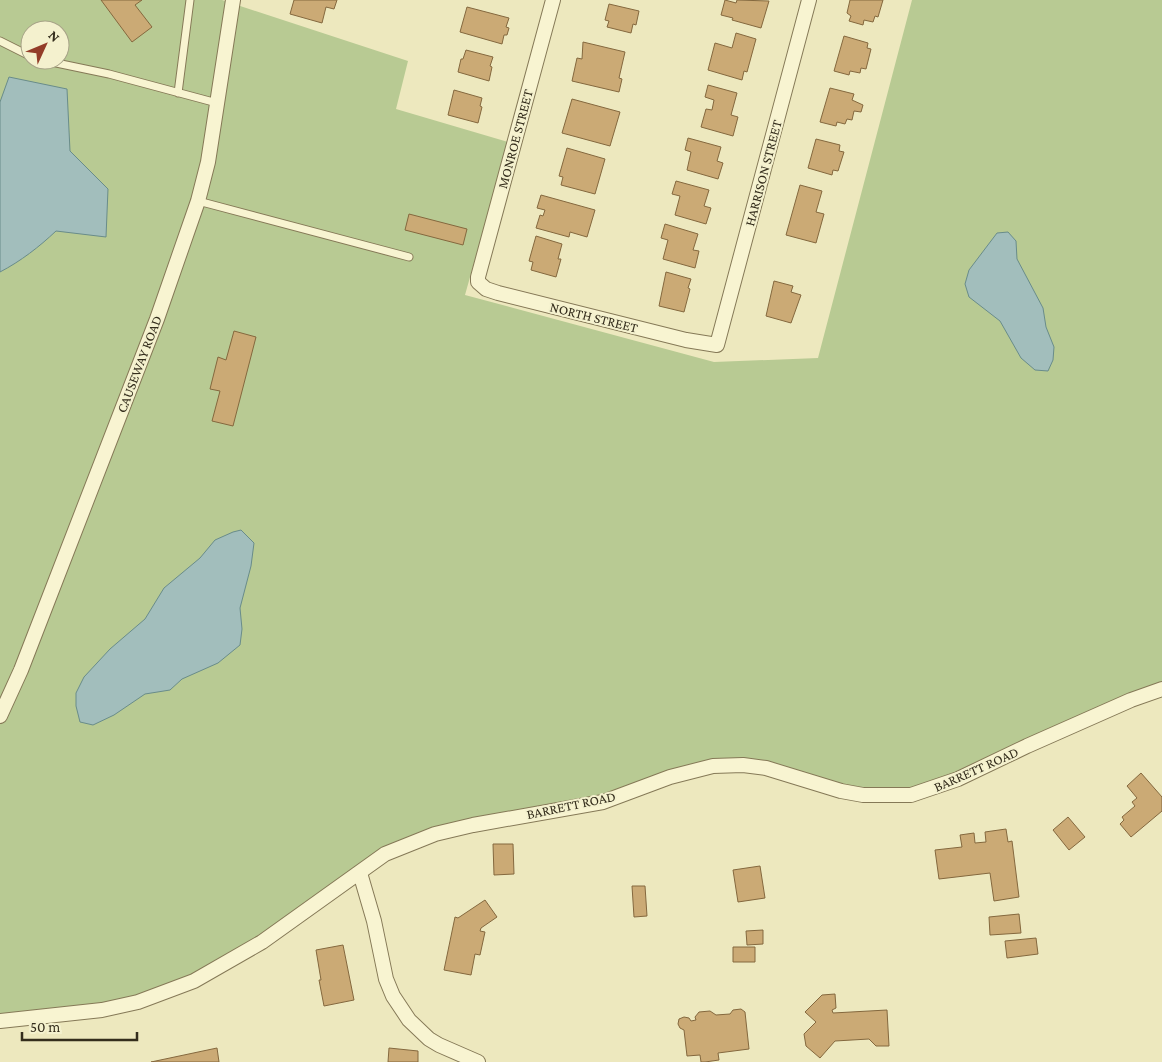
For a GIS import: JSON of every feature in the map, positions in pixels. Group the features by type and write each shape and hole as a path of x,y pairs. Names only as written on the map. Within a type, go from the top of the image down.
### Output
{"street":[{"name":"CAUSEWAY ROAD","path":"0,716 24,661 153,328 198,201 208,162 233,0"},
{"name":"MONROE STREET","path":"478,277 553,0"},
{"name":"HARRISON STREET","path":"717,345 809,0"},
{"name":"NORTH STREET","path":"478,277 478,282 486,289 498,293 686,340 717,345"},
{"name":"BARRETT ROAD","path":"0,1021 102,1010 138,1002 194,981 262,942 384,854 435,834 473,825 603,802 670,777 713,766 743,764 766,768 841,791 863,795 911,795 958,780 1027,746 1117,706 1162,689"},
{"path":"360,873 374,921 386,980 393,996 409,1020 430,1039 478,1062"}],"lane":[{"path":"178,93 190,0"},
{"path":"0,41 20,51"},
{"path":"70,66 109,74 217,103"},
{"path":"198,201 409,257"}],"green space":[{"path":"0,0 222,0 408,61 396,109 508,142 465,295 714,362 818,358 912,0 1162,0 1162,685 911,795 863,795 743,765 665,779 409,844 241,954 138,1002 0,1021"}],"water":[{"path":"9,77 67,89 70,151 108,189 106,237 56,231 43,243 0,272 0,102"},
{"path":"1008,232 1016,241 1017,259 1043,308 1046,327 1054,347 1053,360 1048,371 1035,370 1021,358 1000,321 969,297 965,284 969,270 997,233"},
{"path":"241,530 254,543 251,566 240,608 242,629 240,645 218,663 182,679 170,690 145,694 114,715 93,725 80,722 76,706 76,693 84,677 110,649 145,619 164,588 200,558 215,540"}],"building":[{"path":"101,0 142,0 135,5 152,27 132,42"},
{"path":"294,0 337,0 334,9 326,7 322,23 290,14"},
{"path":"725,0 736,3 737,0 769,1 761,28 721,15"},
{"path":"850,0 883,0 878,17 875,16 873,22 864,20 863,25 849,21 851,16 847,13"},
{"path":"609,4 639,11 636,25 633,24 631,33 607,27 609,21 605,20"},
{"path":"467,7 509,18 506,27 509,28 507,35 504,35 502,44 460,32"},
{"path":"736,33 756,39 747,72 744,71 742,80 708,70 715,43 732,48"},
{"path":"844,36 868,43 867,48 871,49 866,69 861,68 860,73 850,71 849,75 834,71"},
{"path":"583,42 625,52 619,78 622,79 619,92 572,81 577,58 582,59"},
{"path":"466,50 493,57 489,81 458,72 461,59 463,59"},
{"path":"708,85 737,93 731,115 738,117 733,136 701,127 706,109 712,110 714,100 705,97"},
{"path":"830,88 854,94 852,100 863,105 861,112 854,111 852,120 847,119 845,124 837,122 836,126 820,122"},
{"path":"454,90 482,98 478,123 448,115"},
{"path":"572,99 620,112 610,146 562,133"},
{"path":"688,138 721,147 717,161 723,163 718,179 687,170 691,152 685,150"},
{"path":"816,139 840,145 839,151 844,152 838,171 833,170 832,175 808,168"},
{"path":"567,148 605,159 595,194 561,185 563,177 559,176"},
{"path":"676,181 709,190 704,206 711,208 706,224 675,215 680,196 672,194"},
{"path":"800,185 822,191 816,212 824,214 816,243 786,235"},
{"path":"541,195 595,210 587,237 570,232 569,237 536,228 540,215 543,216 545,210 537,208"},
{"path":"409,214 467,229 463,245 405,230"},
{"path":"665,224 698,234 693,250 699,251 695,268 663,259 668,240 661,238"},
{"path":"536,236 562,244 558,259 561,259 556,277 531,270 533,262 529,261"},
{"path":"666,272 691,279 684,312 659,306"},
{"path":"774,281 793,286 791,292 801,295 791,323 766,316"},
{"path":"234,331 256,337 233,426 212,421 220,391 210,389 218,357 226,360"},
{"path":"1141,773 1162,797 1162,811 1131,837 1120,824 1124,820 1122,817 1135,806 1132,802 1137,798 1127,786"},
{"path":"1068,817 1085,837 1069,850 1053,830"},
{"path":"1006,829 1008,842 1012,841 1019,897 994,901 990,873 939,879 935,850 962,847 960,835 974,833 975,843 986,842 985,832"},
{"path":"493,844 513,844 514,874 494,875"},
{"path":"760,866 765,898 738,902 733,870"},
{"path":"632,886 645,886 647,916 634,917"},
{"path":"485,900 497,917 481,928 480,931 485,932 480,955 475,954 471,975 444,970 455,917 458,918"},
{"path":"1019,914 1021,933 990,935 989,917"},
{"path":"763,930 763,944 747,945 746,931"},
{"path":"1036,938 1038,954 1007,958 1005,941"},
{"path":"343,945 354,1000 324,1006 316,950"},
{"path":"733,947 755,947 755,962 733,962"},
{"path":"835,994 836,1008 832,1010 833,1013 887,1010 889,1046 876,1046 869,1039 835,1041 820,1058 806,1046 804,1034 816,1022 805,1012 822,995"},
{"path":"741,1009 745,1012 749,1049 718,1053 719,1060 705,1062 701,1062 700,1055 687,1056 684,1030 678,1024 679,1019 684,1017 689,1018 691,1021 696,1020 695,1017 699,1012 710,1011 716,1015 730,1014 733,1010"},
{"path":"217,1048 219,1062 151,1062"},
{"path":"389,1048 418,1051 418,1062 388,1062"}]}
